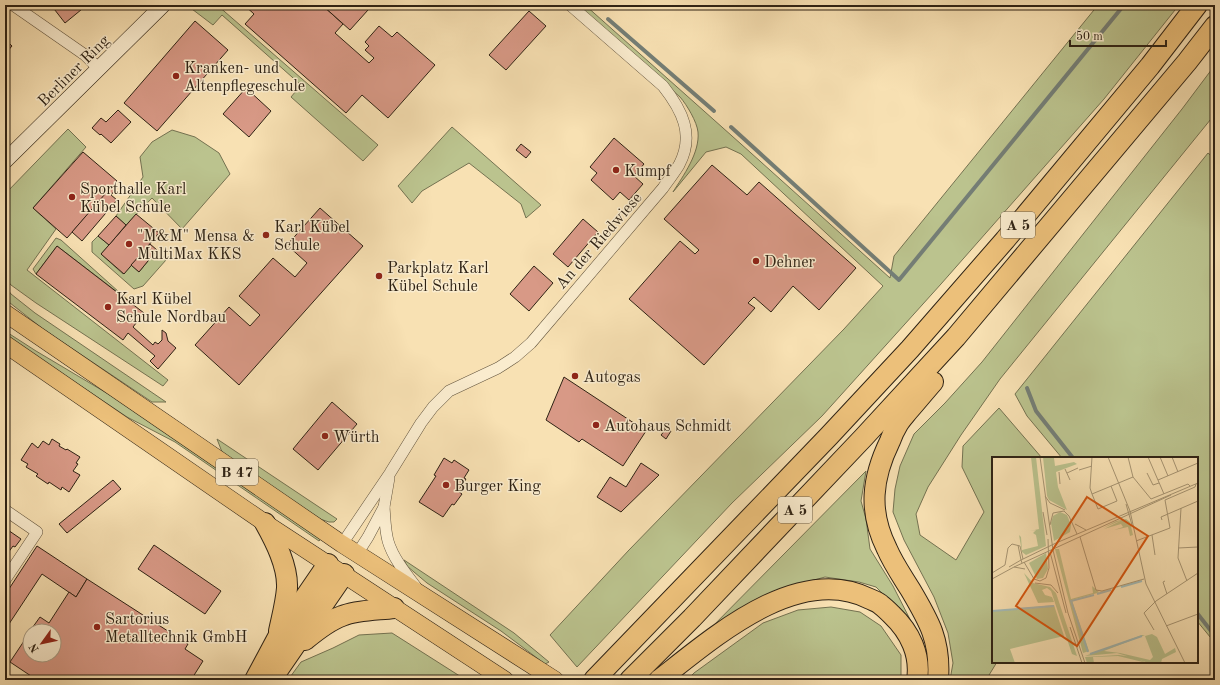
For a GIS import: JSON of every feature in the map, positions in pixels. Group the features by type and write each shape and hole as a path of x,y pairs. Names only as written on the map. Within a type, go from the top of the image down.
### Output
{"highway":[{"name":"A 5","path":"594,680 829,436 910,349 1005,240 1150,66 1197,5"},
{"name":"A 5","path":"630,680 692,618 821,483 956,337 1187,62 1215,26"},
{"path":"938,680 938,656 931,627 924,612 886,549 876,519 874,500 875,484 881,459 898,423 937,377 956,337"},
{"path":"265,523 274,539 286,574 287,587 285,644 271,680"},
{"path":"255,680 285,644 336,569"},
{"path":"659,680 713,638 753,613 787,596 813,590 841,589 861,594 881,605 899,622 916,650 918,662 917,680"},
{"path":"285,644 316,631 343,615 394,608"}],"main road":[{"name":"B 47","path":"5,313 342,544 555,680"},
{"name":"B 47","path":"5,344 265,523 505,680"},
{"path":"336,569 342,544"},
{"path":"336,569 357,554"}],"street":[{"path":"13,5 85,54 99,69"},
{"name":"Berliner Ring","path":"6,161 163,5"},
{"name":"An der Riedwiese","path":"342,544 432,407 449,391 498,368 515,357 530,343 663,188 679,165 684,154 686,135 683,118 674,101 662,86 570,5"},
{"name":"An der Riedwiese","path":"390,473 384,506 388,541 404,572 424,597"},
{"name":"An der Riedwiese","path":"357,554 384,506"},
{"path":"5,510 37,532 5,580"}],"green space":[{"path":"217,5 378,145 363,161 291,97 301,85 222,15 213,25 188,6"},
{"path":"577,5 585,5 890,278 894,256 1098,5 1179,5 1104,99 822,416 732,503 577,667 550,635 629,550 844,329 883,286 741,154 726,147 706,152 673,192 694,156 698,140 696,123 686,104 680,97"},
{"path":"1215,65 1215,114 1000,379 961,435 928,487 916,514 920,535 956,560 984,512 962,467 963,446 999,408 1041,457 992,457 992,663 996,663 986,680 950,680 953,663 948,633 934,597 904,540 893,512 895,489 900,466 914,434 945,403 982,362"},
{"path":"452,127 541,205 526,218 521,204 469,163 422,191 412,203 398,186"},
{"path":"68,129 86,147 33,208 56,229 27,270 168,380 163,386 36,303 11,285 5,278 5,194"},
{"path":"172,130 195,137 219,153 230,174 182,229 152,198 126,225 116,216 143,177 140,157 152,142"},
{"path":"1208,153 1215,159 1215,643 1198,622 1198,457 1061,457 1027,416 1015,394"},
{"path":"98,236 109,245 101,254 123,274 131,265 139,272 157,250 166,260 143,286 134,289 92,252 92,242"},
{"path":"56,238 61,240 129,301 57,246 36,274 33,269"},
{"path":"5,286 11,294 35,313 166,402 152,402 43,329 5,299"},
{"path":"5,331 115,398 321,539 319,541 175,442 127,417 5,335"},
{"path":"217,439 337,519 334,522 329,522 317,518 222,452"},
{"path":"866,471 861,501 866,519 870,549 893,586 916,631 894,605 876,587 859,582 825,577 792,586 705,634"},
{"path":"404,560 514,633 549,662 545,664 501,631 427,583 407,566"},
{"path":"831,607 860,612 881,626 901,655 901,680 687,680 694,673 763,623 798,610"},
{"path":"392,633 466,680 288,680 301,662 359,635"}],"building":[{"path":"51,5 87,5 65,23"},
{"path":"244,5 322,5 343,24 335,33 369,63 374,58 365,50 369,46 365,42 379,26 392,37 397,32 435,65 388,118 362,95 346,113 245,24 254,14"},
{"path":"322,5 363,5 368,10 350,30"},
{"path":"529,11 546,26 506,70 489,55"},
{"name":"Kranken- und Altenpflegeschule","path":"195,21 228,50 157,131 124,103"},
{"path":"5,39 12,46 5,54"},
{"path":"246,88 271,111 249,137 223,114"},
{"path":"118,110 131,122 111,143 92,128 101,118 106,122"},
{"name":"Kumpf","path":"614,138 644,164 634,176 643,184 629,200 620,192 613,200 591,180 597,173 590,167"},
{"path":"521,144 531,152 526,158 516,150"},
{"name":"Sporthalle Karl Kübel Schule","path":"83,152 117,181 67,238 33,208"},
{"name":"Dehner","path":"712,165 747,195 759,182 856,268 819,310 793,286 771,312 754,297 748,303 755,308 704,365 629,299 680,241 695,254 699,250 664,219"},
{"path":"112,186 115,190 111,195 117,200 82,241 72,232"},
{"name":"Karl Kübel Schule","path":"320,208 363,246 239,385 195,345 229,307 250,326 260,315 239,296 273,258 295,277 307,263 287,245"},
{"name":"\"M&M\" Mensa & MultiMax KKS","path":"136,214 159,233 124,274 101,254"},
{"path":"116,216 126,225 109,245 98,236"},
{"path":"583,219 598,232 568,267 553,254"},
{"path":"150,244 157,250 139,272 131,265"},
{"name":"Karl Kübel Schule Nordbau","path":"57,246 144,313 133,327 153,345 155,342 158,344 162,340 162,330 166,333 168,341 176,348 158,369 150,361 155,356 128,333 123,340 36,274"},
{"path":"534,266 553,283 529,311 510,294"},
{"name":"Autohaus Schmidt","path":"564,377 646,431 623,466 582,439 579,442 546,420"},
{"name":"Würth","path":"332,402 357,424 318,470 293,449"},
{"path":"667,428 671,431 666,439 661,435"},
{"path":"52,439 60,444 59,446 80,457 76,463 78,464 73,471 80,475 69,492 62,487 61,490 49,482 48,484 36,476 38,474 26,467 28,464 21,460 32,443 38,448 43,441 49,445"},
{"name":"Burger King","path":"444,458 452,463 454,460 469,470 464,478 466,479 458,491 462,494 454,505 452,504 443,517 419,502 436,476 434,475"},
{"path":"641,463 659,475 621,512 597,497 610,477 626,487"},
{"path":"113,480 121,489 67,533 59,524"},
{"path":"5,528 21,539 15,547 13,546 5,557"},
{"path":"154,545 221,591 205,614 138,569"},
{"path":"37,546 87,579 76,597 42,574 5,630 5,595"},
{"name":"Sartorius Metalltechnik GmbH","path":"87,579 188,644 185,649 203,661 191,680 37,680 10,662 22,644 22,663 62,663 62,623 49,623 69,592 76,597"},
{"name":"Sartorius Metalltechnik GmbH","path":"40,617 49,623 36,623"}],"waterway":[{"path":"731,127 899,280 1124,5"},
{"path":"608,19 714,111"},
{"path":"1027,388 1036,411 1072,457"},
{"path":"1198,614 1215,636"}],"place":[{"name":"Kranken- und Altenpflegeschule","path":"176,76"},
{"name":"Kumpf","path":"616,170"},
{"name":"Sporthalle Karl Kübel Schule","path":"72,197"},
{"name":"Karl Kübel Schule","path":"266,235"},
{"name":"\"M&M\" Mensa & MultiMax KKS","path":"129,244"},
{"name":"Dehner","path":"756,261"},
{"name":"Parkplatz Karl Kübel Schule","path":"379,276"},
{"name":"Karl Kübel Schule Nordbau","path":"108,307"},
{"name":"Autogas","path":"575,376"},
{"name":"Autohaus Schmidt","path":"596,425"},
{"name":"Würth","path":"325,436"},
{"name":"Burger King","path":"446,485"},
{"name":"Sartorius Metalltechnik GmbH","path":"97,627"}]}
